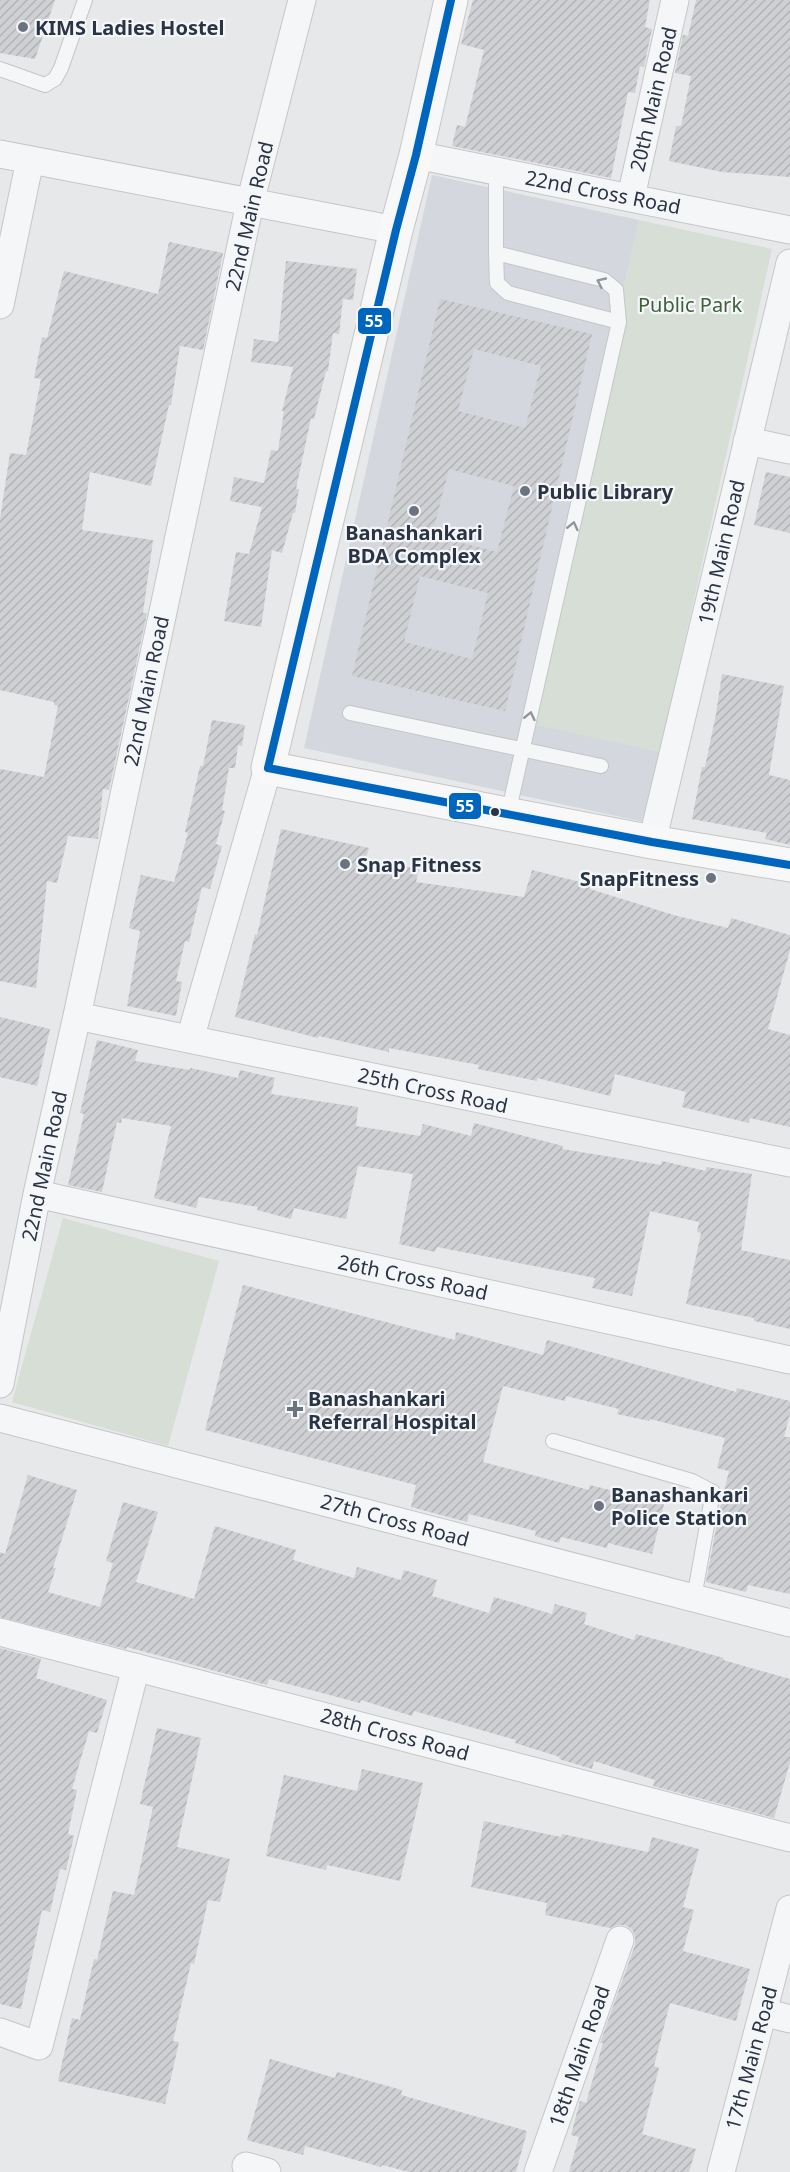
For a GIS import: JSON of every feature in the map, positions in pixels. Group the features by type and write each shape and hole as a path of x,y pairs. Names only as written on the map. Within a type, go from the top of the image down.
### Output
{"street":[{"name":"22nd Main Road","path":"0,1384 37,1194 250,202 302,0"},
{"path":"190,1039 268,768 396,230 416,155 451,0"},
{"name":"20th Main Road","path":"632,197 675,0"},
{"path":"0,153 396,230"},
{"name":"22nd Cross Road","path":"416,155 790,230"},
{"path":"0,305 30,160"},
{"name":"19th Main Road","path":"652,842 790,262"},
{"path":"747,441 790,450"},
{"path":"268,768 652,842 790,865"},
{"name":"25th Cross Road","path":"77,1016 790,1163"},
{"name":"26th Cross Road","path":"37,1194 790,1360"},
{"name":"27th Cross Road","path":"0,1418 790,1623"},
{"name":"28th Cross Road","path":"0,1632 790,1838"},
{"path":"0,2032 39,2046 136,1667"},
{"name":"17th Main Road","path":"721,2172 790,1909"},
{"name":"18th Main Road","path":"538,2172 620,1940"},
{"path":"763,2012 790,2019"}],"lane":[{"path":"0,69 45,85 55,79 85,0"},
{"path":"496,171 497,283 508,293 619,322"},
{"path":"496,253 604,280 616,290 619,322 507,814"},
{"path":"350,713 601,766"},
{"path":"553,1441 692,1481 713,1492 694,1598"}],"shaded area":[{"path":"432,175 639,220 527,722 660,752 644,822 304,748"}],"green space":[{"name":"Public Park","path":"639,220 772,249 660,752 527,723"},
{"path":"63,1218 219,1261 168,1446 12,1402"}],"building":[{"name":"KIMS Ladies Hostel","path":"0,0 55,0 35,59 0,53"},
{"path":"473,0 650,0 645,27 652,29 644,67 640,66 635,93 628,92 611,178 452,146 457,125 465,127 484,50 461,44"},
{"path":"696,0 790,0 790,177 722,172 669,161 676,126 681,126 691,76 675,73 683,35 688,36"},
{"path":"169,242 223,253 203,350 180,346 171,405 169,405 151,486 90,472 82,530 153,540 143,613 147,613 109,790 103,789 98,839 68,836 57,883 47,881 36,988 0,981 0,769 44,777 58,706 54,705 54,702 0,690 0,519 10,453 26,455 41,379 34,378 42,337 47,338 64,271 158,294"},
{"path":"286,261 357,269 353,300 343,299 339,334 333,333 328,371 326,371 314,419 311,418 296,489 299,489 295,513 293,513 282,553 272,550 261,627 224,621 236,552 249,554 262,507 230,501 234,477 264,483 271,450 278,451 284,411 282,411 293,367 251,362 254,339 278,342"},
{"name":"Banashankari BDA Complex","path":"440,299 592,334 505,711 352,676","holes":["474,349 541,366 525,428 458,411","449,469 514,486 497,552 432,535","420,576 488,593 472,659 404,642"]},
{"path":"766,472 790,477 790,533 754,525"},
{"path":"722,674 784,686 769,775 790,780 790,845 765,839 767,833 692,819 702,767 705,767 716,714"},
{"path":"212,720 245,725 242,746 238,745 235,768 229,768 222,810 225,811 216,844 222,846 210,889 202,887 189,942 185,941 176,981 182,982 176,1016 127,1006 140,931 129,928 141,875 174,882 188,833 185,832 200,766 203,766"},
{"path":"281,829 369,848 366,858 419,869 416,882 524,897 532,870 592,885 590,889 677,916 728,928 731,918 790,935 790,950 768,1029 790,1035 790,1127 750,1118 749,1123 682,1107 686,1092 615,1074 610,1096 537,1078 537,1081 478,1069 479,1065 389,1048 389,1052 319,1036 318,1038 235,1017 255,934 257,935"},
{"path":"0,1017 50,1029 37,1086 0,1077"},
{"path":"97,1040 138,1050 135,1061 190,1070 190,1068 238,1078 240,1070 275,1078 271,1094 358,1107 356,1126 420,1136 423,1124 471,1136 474,1123 563,1146 562,1149 661,1165 662,1161 706,1171 706,1167 752,1174 741,1250 790,1260 790,1329 754,1321 754,1318 686,1304 701,1233 697,1232 699,1222 650,1211 632,1296 592,1288 595,1278 437,1247 435,1252 399,1244 413,1174 358,1166 346,1219 294,1208 291,1219 257,1210 258,1207 199,1197 196,1208 154,1198 171,1126 122,1118 121,1123 117,1122 102,1192 68,1185 84,1114 80,1113"},
{"path":"243,1285 455,1340 456,1332 543,1355 547,1340 736,1392 737,1388 790,1401 790,1414 784,1437 790,1437 790,1594 748,1585 746,1592 706,1582 729,1471 717,1468 725,1438 650,1419 649,1421 617,1414 619,1409 566,1396 565,1401 503,1386 483,1462 589,1490 590,1485 664,1504 652,1554 608,1543 607,1548 561,1537 559,1543 535,1536 536,1531 469,1514 467,1522 411,1507 416,1485 205,1430"},
{"path":"28,1475 77,1490 48,1592 100,1607 113,1563 106,1561 123,1502 158,1512 136,1582 194,1599 215,1526 296,1550 293,1560 354,1578 357,1567 401,1580 404,1570 437,1580 432,1596 489,1613 494,1597 552,1614 555,1604 587,1613 584,1624 634,1640 636,1634 790,1679 790,1762 774,1818 653,1786 655,1780 594,1761 592,1769 515,1743 516,1740 414,1711 412,1716 361,1700 360,1703 269,1679 267,1685 127,1647 126,1649 0,1617 0,1552 5,1554"},
{"path":"0,1648 41,1659 36,1678 107,1700 97,1733 89,1731 72,1789 77,1790 68,1834 74,1836 66,1870 60,1869 50,1912 42,1910 21,2009 0,2004"},
{"path":"157,1728 201,1738 177,1847 230,1859 220,1902 208,1900 194,1964 191,1963 173,2041 179,2042 165,2104 58,2081 72,2018 80,2020 113,1891 134,1895 153,1807 140,1804"},
{"path":"362,1769 423,1783 400,1881 327,1865 326,1870 266,1856 284,1775 357,1791"},
{"path":"484,1821 648,1852 652,1837 699,1849 683,1907 694,1910 683,1951 750,1969 736,2021 670,2003 654,2066 659,2068 642,2134 696,2149 689,2172 569,2172 579,2137 571,2135 580,2101 586,2103 603,2043 600,2043 635,1945 635,1937 632,1929 625,1925 610,1928 545,1915 547,1903 471,1887"},
{"path":"270,2059 335,2078 337,2072 402,2090 401,2095 527,2131 516,2172 409,2172 382,2165 381,2167 305,2146 303,2155 247,2140"}],"transit line":[{"name":"55","path":"451,0 416,155 396,230 268,768 652,842 790,865"}],"place":[{"name":"KIMS Ladies Hostel","path":"23,27"},
{"name":"Public Library","path":"525,491"},
{"name":"Banashankari BDA Complex","path":"414,511"},
{"name":"Snap Fitness","path":"345,864"},
{"name":"SnapFitness","path":"711,878"},
{"name":"Banashankari Referral Hospital","path":"295,1409"},
{"name":"Banashankari Police Station","path":"599,1506"}]}
